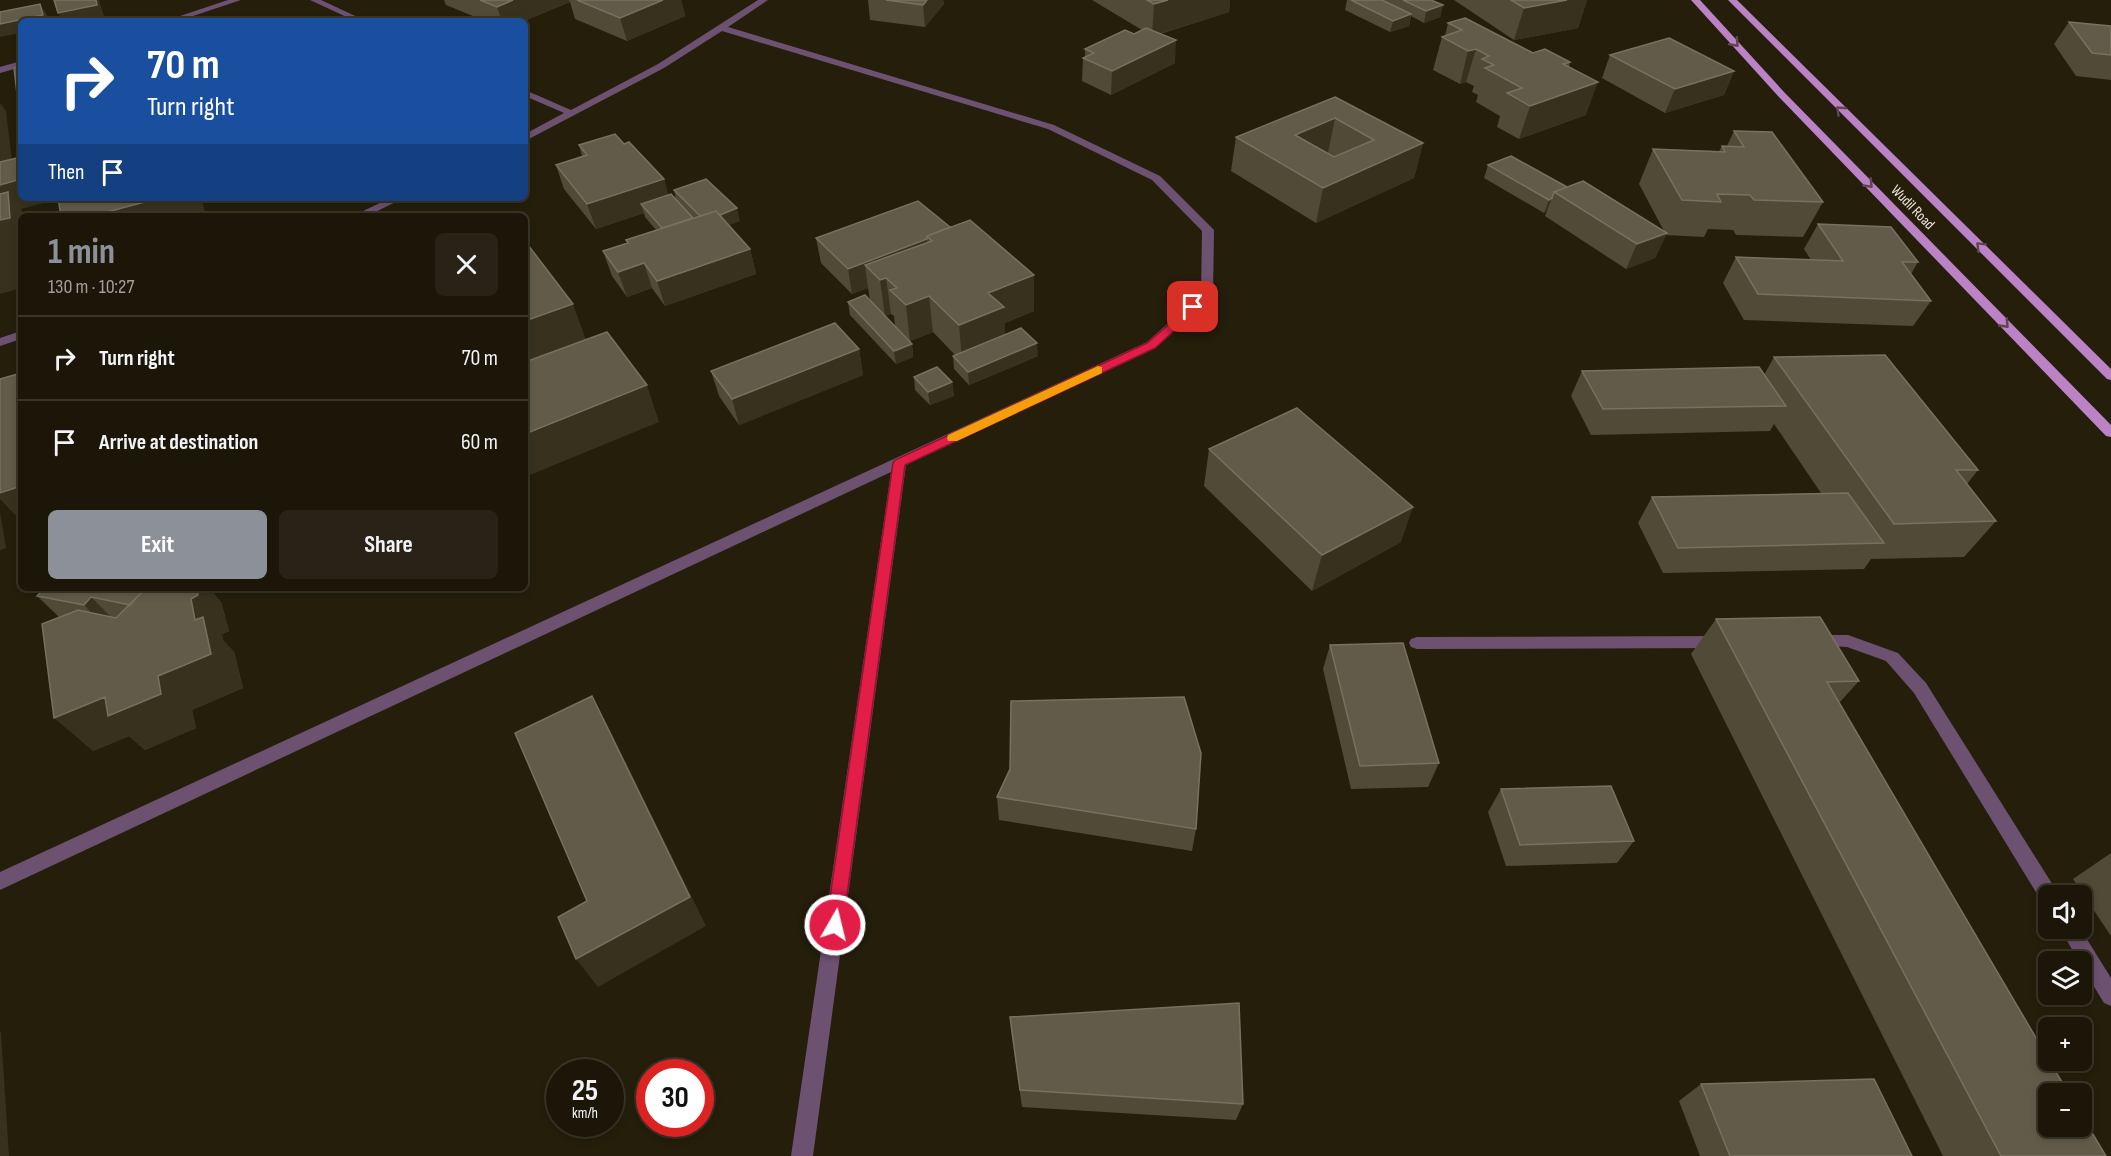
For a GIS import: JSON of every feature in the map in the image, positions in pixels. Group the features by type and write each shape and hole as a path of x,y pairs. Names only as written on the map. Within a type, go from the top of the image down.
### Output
{"main road":[{"name":"Wudil Road","path":"1695,0 1781,94 2111,433"},
{"name":"Wudil Road","path":"1732,0 1830,100 2111,376"}],"street":[{"path":"179,18 237,0"},
{"path":"314,0 355,18"},
{"path":"528,136 661,66 764,0"},
{"path":"0,881 1151,345 1207,295 1208,230 1156,178 1051,127 721,28"},
{"path":"0,70 18,65"},
{"path":"528,94 571,113"},
{"path":"365,213 392,201"},
{"path":"0,342 18,336"},
{"path":"802,1156 899,463"},
{"path":"1417,643 1740,641"},
{"path":"1800,641 1848,641 1892,657 1920,688 2042,885"},
{"path":"2076,939 2111,996"}],"building":[{"path":"54,0 96,0 97,5 58,13"},
{"path":"480,0 513,0 497,7"},
{"path":"577,0 663,0 620,18"},
{"path":"886,0 927,0 923,5"},
{"path":"1147,0 1168,0 1154,4"},
{"path":"1351,0 1382,0 1411,14 1393,21"},
{"path":"1403,0 1431,0 1443,5 1426,11"},
{"path":"1511,0 1567,0 1524,8"},
{"path":"40,4 43,15 18,18 18,20 0,24 0,12"},
{"path":"1465,18 1533,53 1545,49 1570,62 1563,64 1598,82 1530,106 1507,93 1522,88 1485,68 1494,65 1482,59 1489,56 1476,49 1468,51 1442,37 1462,30 1448,23"},
{"path":"2069,22 2111,26 2111,55 2092,53"},
{"path":"1146,28 1176,40 1112,71 1083,58 1094,53 1085,49 1125,30 1134,34"},
{"path":"1669,38 1734,71 1675,89 1610,55"},
{"path":"18,67 18,102 14,68"},
{"path":"1335,97 1423,143 1323,188 1236,137","holes":["1335,118 1374,140 1334,157 1295,135"]},
{"path":"1734,131 1772,132 1823,202 1754,200 1750,195 1717,194 1721,202 1682,200 1653,149 1725,152 1722,146 1744,147"},
{"path":"615,134 624,144 629,142 664,179 587,204 556,165 587,155 579,145"},
{"path":"1511,156 1567,187 1554,192 1549,200 1488,165"},
{"path":"18,158 18,180 0,185 0,162"},
{"path":"706,179 737,208 720,215 716,211 700,216 674,190"},
{"path":"1583,181 1667,233 1637,244 1554,192"},
{"path":"8,192 10,218 0,220 0,194"},
{"path":"671,194 693,218 662,228 641,204"},
{"path":"58,201 149,201 103,213 60,213"},
{"path":"918,201 950,227 927,236 927,239 848,269 816,238"},
{"path":"716,211 750,249 657,281 644,263 618,272 603,251 628,243 626,240"},
{"path":"970,220 1034,275 988,293 1004,307 959,325 929,296 906,305 890,290 897,288 886,278 880,280 865,265 932,241 927,236"},
{"path":"1818,224 1891,227 1918,262 1902,262 1931,301 1758,294 1736,257 1843,261"},
{"path":"528,245 573,304 528,320"},
{"path":"865,295 912,344 894,351 848,302"},
{"path":"835,323 859,349 732,399 711,371"},
{"path":"1021,328 1037,343 968,372 953,356"},
{"path":"607,332 647,385 528,433 528,361"},
{"path":"1885,355 1978,470 1956,470 1996,521 1894,524 1774,357"},
{"path":"937,367 952,382 928,392 914,377"},
{"path":"1759,367 1786,406 1603,409 1582,371"},
{"path":"18,374 18,487 0,493 0,379"},
{"path":"1297,408 1413,507 1322,555 1209,449"},
{"path":"1848,493 1884,543 1678,548 1652,497"},
{"path":"42,591 143,591 130,605 91,597 84,605 37,596"},
{"path":"143,591 197,591 198,595 191,599 195,620 203,617 211,654 158,676 161,694 108,716 105,697 54,718 42,624 78,610 116,618"},
{"path":"1820,617 1859,681 1827,682 2038,1041 2038,1071 2055,1071 2063,1083 2038,1083 2038,1137 2092,1137 2092,1133 2106,1156 2001,1156 1716,619"},
{"path":"1403,643 1439,763 1360,766 1330,645"},
{"path":"592,696 690,897 576,959 558,917 587,901 515,733"},
{"path":"1184,697 1201,753 1196,829 997,797 1010,769 1011,701"},
{"path":"1611,786 1634,841 1520,845 1501,789"},
{"path":"1239,1003 1243,1104 1020,1090 1010,1017"},
{"path":"1874,1079 1912,1156 1730,1156 1701,1084"}],"slow traffic":[{"path":"953,438 1098,370"}],"route":[{"path":"835,925 899,463 1151,345 1193,307"}]}
